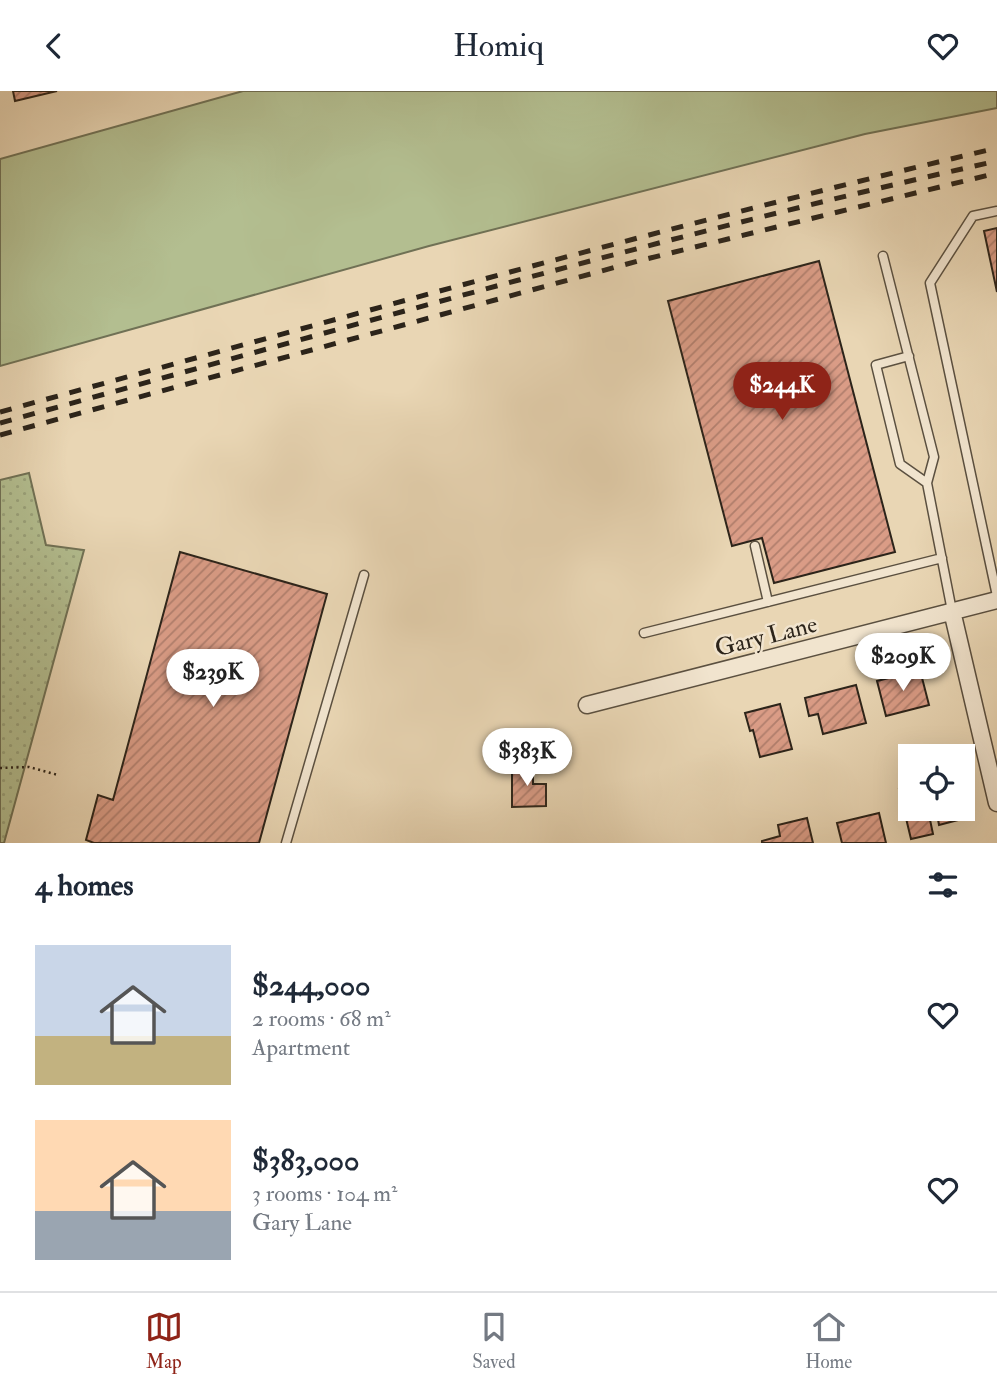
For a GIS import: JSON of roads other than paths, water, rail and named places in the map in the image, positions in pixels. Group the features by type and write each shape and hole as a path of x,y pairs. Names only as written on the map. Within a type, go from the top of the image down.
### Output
{"street":[{"name":"Gary Lane","path":"587,705 997,598"},
{"path":"952,611 997,803"}],"lane":[{"path":"997,211 973,216 930,283 997,598"},
{"path":"883,256 934,457 927,483 952,611"},
{"path":"909,356 876,365 900,464 927,483"},
{"path":"755,546 768,602"},
{"path":"644,633 942,558"},
{"path":"286,843 364,575"}],"railway":[{"path":"0,412 622,242 997,148"},
{"path":"0,423 621,253 997,161"},
{"path":"0,435 638,261 997,173"}]}
